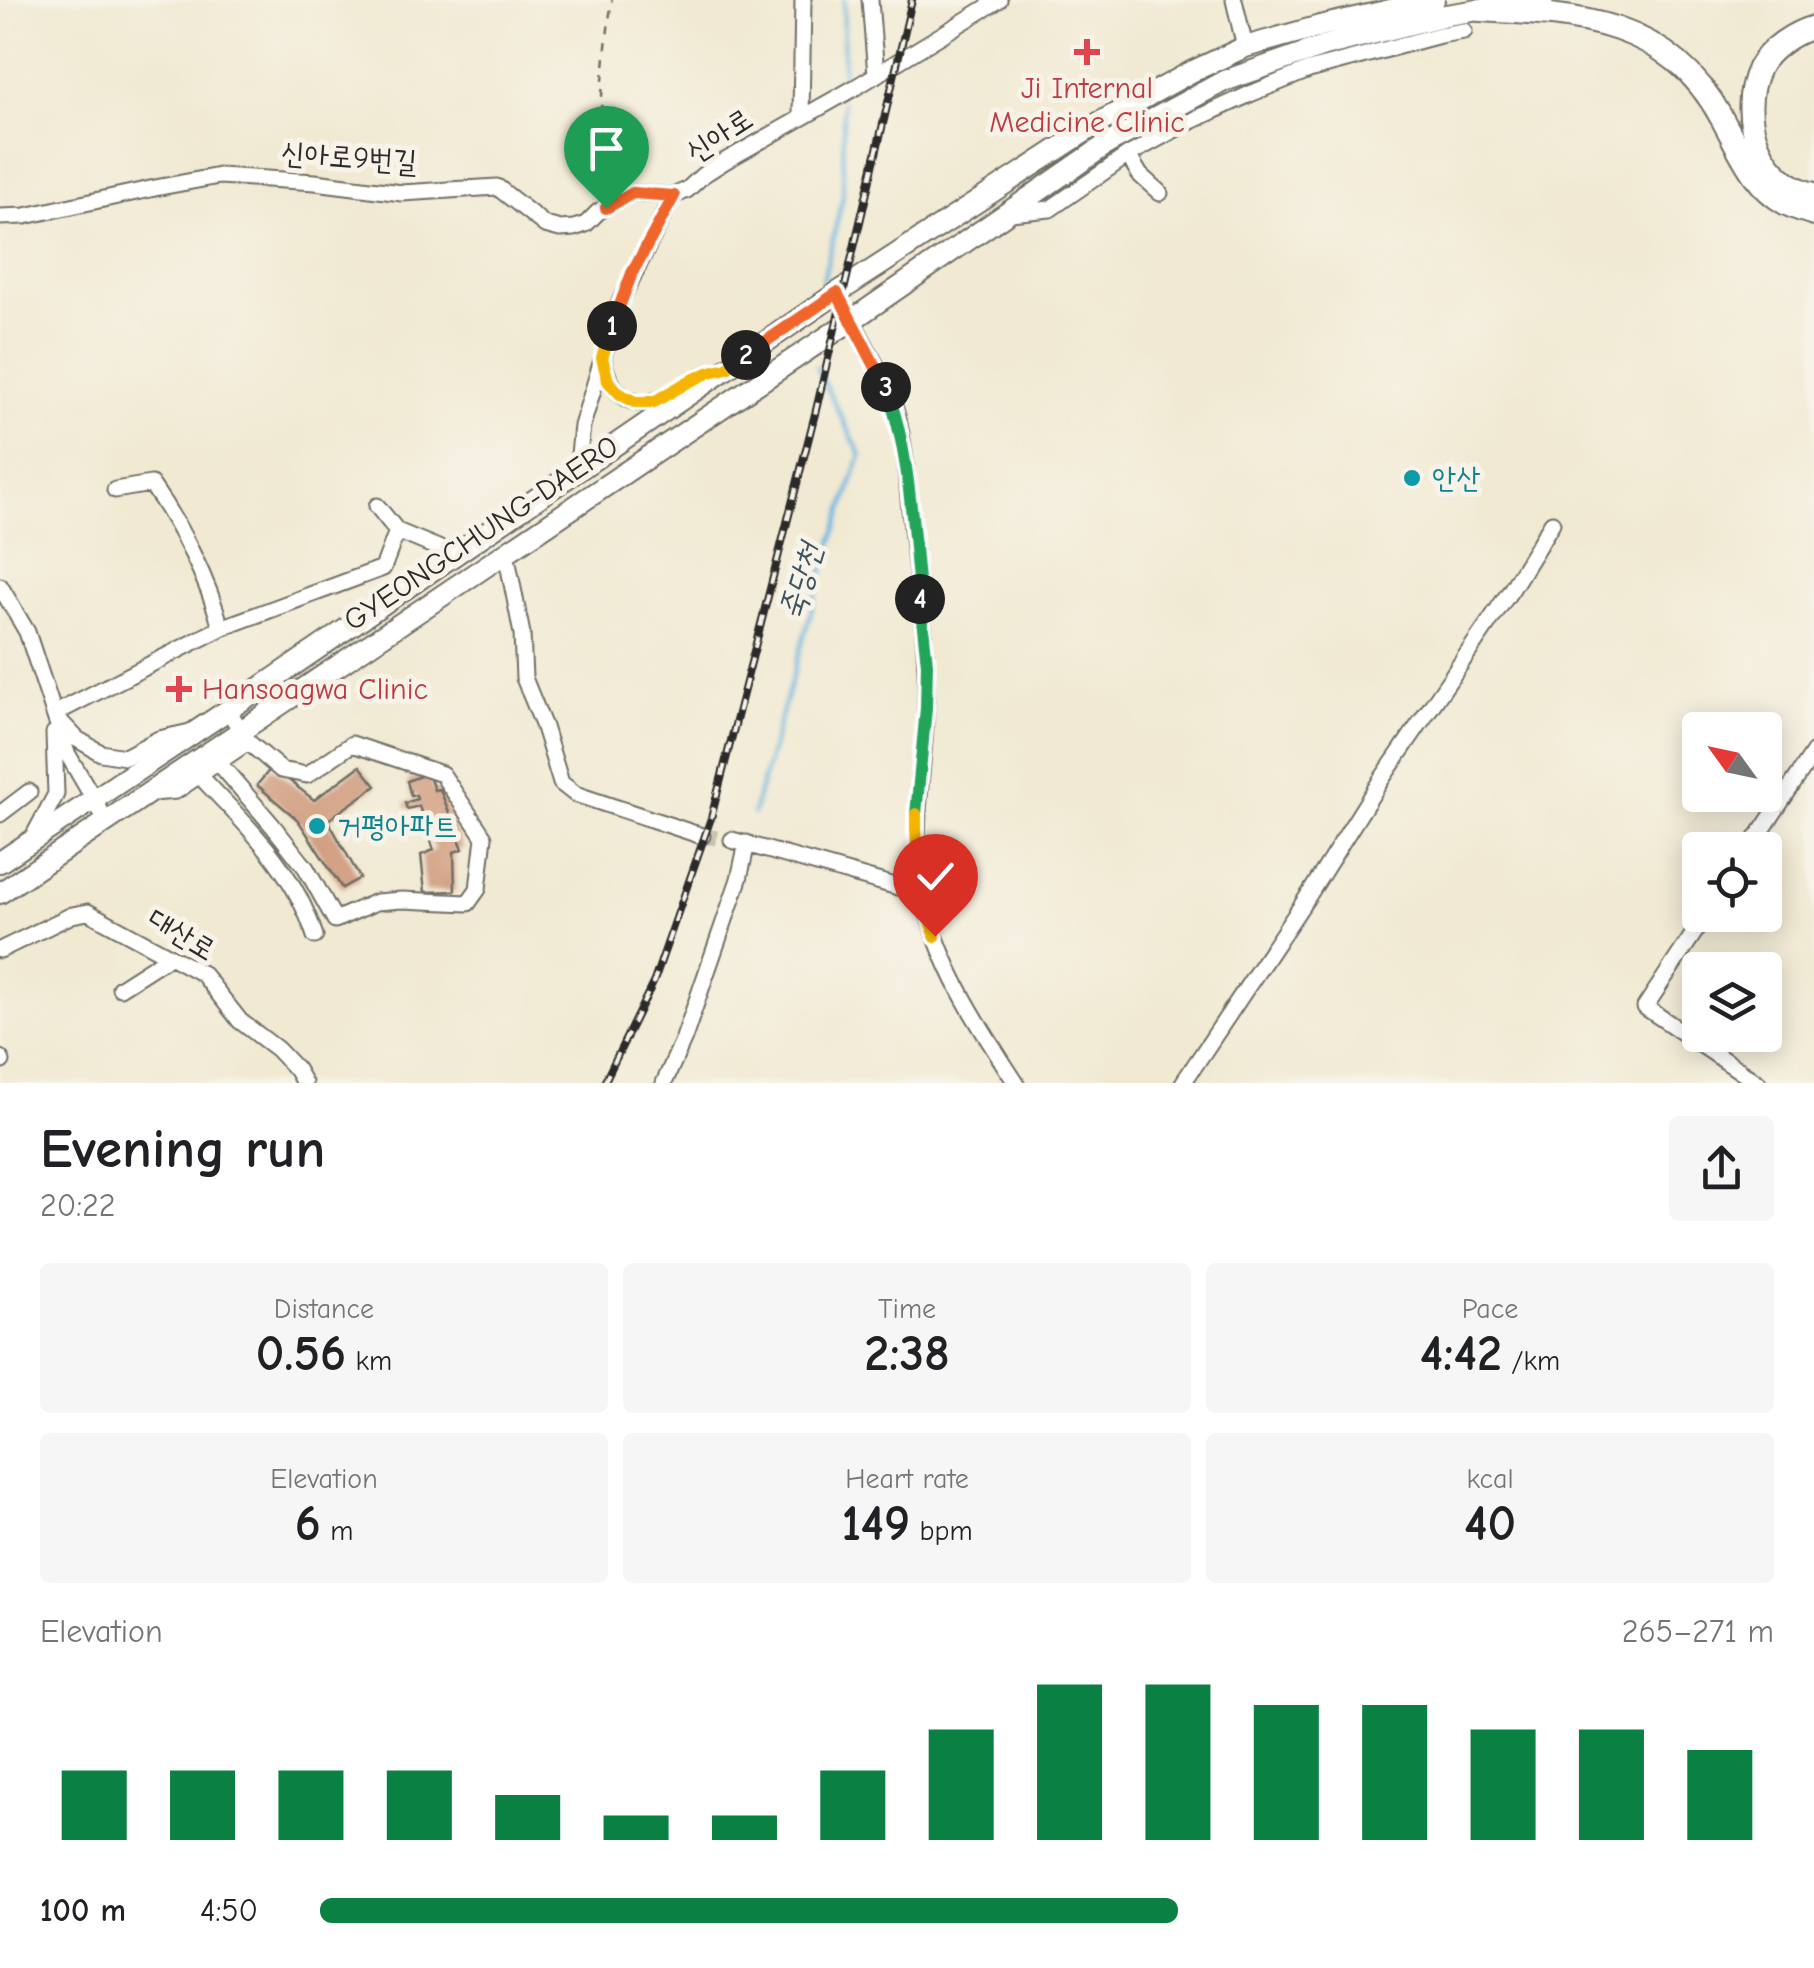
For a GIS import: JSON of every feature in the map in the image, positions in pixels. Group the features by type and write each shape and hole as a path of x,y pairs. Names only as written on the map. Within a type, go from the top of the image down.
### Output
{"highway":[{"path":"1480,10 1566,16 1632,34 1660,47 1684,66 1702,88 1760,183 1784,203 1814,214"},
{"path":"1814,27 1778,46 1760,66 1751,95 1751,122 1759,150 1777,175 1800,192 1814,194"}],"main road":[{"name":"GYEONGCHUNG-DAERO","path":"0,862 837,293 1095,125 1244,47 1434,0"},
{"name":"GYEONGCHUNG-DAERO","path":"0,893 150,793 245,736 1106,144 1199,93 1254,81 1324,46 1388,29 1543,0"},
{"path":"1244,47 1254,81"},
{"path":"837,293 852,320"},
{"path":"577,473 592,496"}],"street":[{"path":"800,116 803,0"},
{"path":"870,0 876,75"},
{"name":"신아로","path":"577,473 582,426 626,288 674,196 687,190 703,174 999,0"},
{"path":"1234,0 1244,47"},
{"path":"1006,213 1050,209 1128,155 1254,81 1464,31"},
{"path":"1128,155 1140,175 1160,193"},
{"name":"신아로9번길","path":"0,217 25,216 219,176 402,193 496,187 545,225 560,228 586,224 633,193 674,196"},
{"path":"852,320 887,388 897,417 905,464 927,664 916,816 916,852 923,894 948,971 1016,1083"},
{"path":"602,358 608,381 635,402 654,402 688,382 727,368"},
{"path":"116,490 150,484 170,511 214,604 221,628"},
{"path":"377,506 397,531 455,555"},
{"path":"1183,1083 1552,523"},
{"path":"54,714 221,628 383,568 397,531"},
{"path":"506,553 522,634 524,678 561,783 576,794 702,836"},
{"path":"383,568 399,592"},
{"path":"0,586 27,632 67,753 108,822"},
{"path":"218,762 306,868 335,920 376,902 468,903 478,889 484,838 442,774 352,744 307,776 281,770 245,736 228,710"},
{"path":"54,714 77,739 101,753 125,757 158,739 198,730"},
{"path":"30,841 56,794 54,714"},
{"path":"150,793 176,791 218,762 245,736"},
{"path":"1761,832 1814,752"},
{"path":"200,775 276,858 306,907 315,936"},
{"path":"0,814 29,792"},
{"path":"664,1083 684,1038 733,897 739,842 923,894"},
{"name":"대산로","path":"0,950 72,915 88,912 203,974 240,1021 277,1049 304,1083"},
{"path":"1695,932 1644,1008 1758,1083"},
{"path":"120,988 170,956"}],"path":[{"path":"606,208 594,172 612,0"}],"building":[{"name":"거평아파트","path":"360,766 376,786 328,820 360,878 342,888 298,820 257,785 272,767 314,800"},
{"name":"거평아파트","path":"428,773 434,790 440,789 463,849 454,852 455,891 425,892 421,855 434,850 419,806 407,809 405,803 417,799 416,795 411,796 407,781"}],"waterway":[{"name":"죽당천","path":"843,87 844,0"},
{"name":"죽당천","path":"823,280 843,196 843,102"},
{"name":"죽당천","path":"753,814 824,567 861,455 816,367"}],"tunnel":[{"path":"702,836 732,840"}],"railway":[{"path":"604,1083 654,981 711,818 816,410 912,0"}],"place":[{"name":"Ji Internal Medicine Clinic","path":"1087,52"},
{"name":"안산","path":"1412,478"},
{"name":"Hansoagwa Clinic","path":"179,689"},
{"name":"거평아파트","path":"317,826"}],"route":[{"path":"606,208 633,193 674,196 632,273 602,358 608,381 620,394 635,402 654,402 688,382 727,368 837,293 887,388 897,417 905,464 927,664 916,852 935,936"}]}
